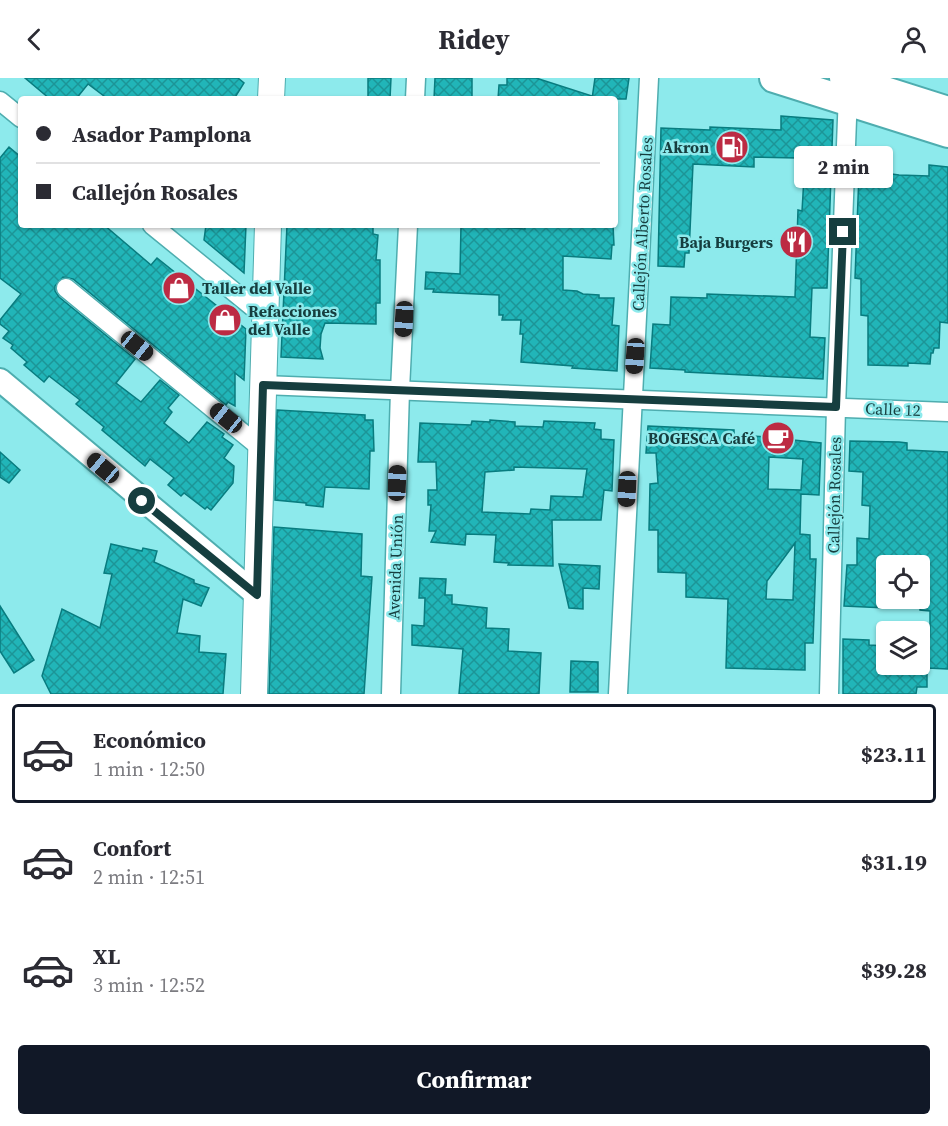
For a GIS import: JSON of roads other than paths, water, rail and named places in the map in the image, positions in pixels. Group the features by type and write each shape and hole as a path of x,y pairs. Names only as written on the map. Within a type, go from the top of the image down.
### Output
{"main road":[{"path":"271,96 272,78"},
{"path":"774,78 847,86 884,85 948,111"},
{"path":"847,86 948,133"},
{"path":"254,694 268,228"}],"street":[{"path":"415,96 416,78"},
{"name":"Callejón Alberto Rosales","path":"618,694 649,78"},
{"name":"Callejón Rosales","path":"829,694 847,86"},
{"path":"0,101 18,116"},
{"path":"156,228 265,317"},
{"name":"Avenida Unión","path":"391,694 400,390 408,228"},
{"path":"66,288 261,448"},
{"path":"0,380 257,595"},
{"name":"Calle 12","path":"263,385 948,412"}],"place":[{"name":"Akron","path":"732,147"},
{"name":"Baja Burgers","path":"796,242"},
{"name":"Taller del Valle","path":"179,288"},
{"name":"Refacciones del Valle","path":"225,320"},
{"name":"BOGESCA Café","path":"778,438"}]}
